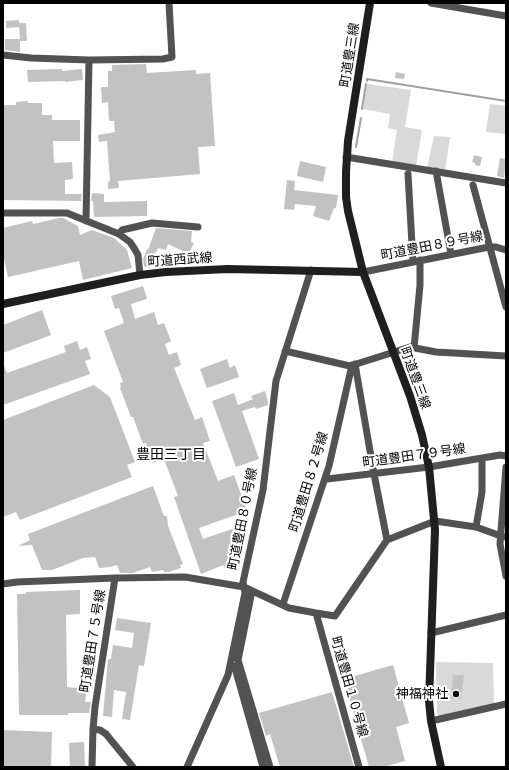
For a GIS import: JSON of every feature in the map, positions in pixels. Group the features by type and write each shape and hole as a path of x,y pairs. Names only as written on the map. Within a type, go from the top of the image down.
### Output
{"street":[{"path":"3,55 31,58 88,60 163,59 172,57 169,3"},
{"name":"町道豊三線","path":"370,3 346,157 346,197 363,272 414,406 429,467 435,521 429,690 431,721 441,767"},
{"path":"431,3 506,16"},
{"path":"86,220 88,60"},
{"path":"346,157 436,173 506,183"},
{"path":"436,173 451,254"},
{"path":"408,174 416,261 420,285 414,348"},
{"path":"473,185 506,307"},
{"path":"3,213 67,213 119,234 130,242 134,248 138,256 140,275"},
{"path":"119,234 122,230 152,223 198,227"},
{"name":"町道豊田８９号線","path":"363,272 489,247 496,247 506,250"},
{"name":"町道西武線","path":"3,304 140,275 188,270 228,269 363,272"},
{"name":"町道豊田８０号線","path":"187,767 228,675 231,664 245,593 243,582 263,490 276,381 311,270"},
{"path":"285,351 350,366 393,351 410,347 436,352 506,356"},
{"path":"354,365 387,540 435,521 476,527 503,536"},
{"name":"町道豊田８２号線","path":"283,604 329,466 354,365"},
{"name":"町道豊田７９号線","path":"325,478 374,474 429,467 500,455 506,456"},
{"path":"476,527 482,492 482,458"},
{"path":"506,467 503,536 500,544 506,576"},
{"name":"町道豊田７５号線","path":"92,767 93,729 115,578 185,578 244,587 289,608 336,616 387,540"},
{"path":"3,584 17,582 115,578"},
{"path":"252,591 238,660 270,767"},
{"name":"町道豊田１０号線","path":"316,613 359,767"},
{"path":"431,633 506,614"},
{"path":"231,664 235,668 263,767"},
{"path":"431,721 506,704"},
{"path":"93,729 100,730 106,734 133,767"}],"shaded area":[{"path":"367,84 411,90 405,127 422,130 416,166 392,162 397,130 388,128 390,114 363,109"},
{"path":"490,104 506,106 506,134 486,132"},
{"path":"434,136 450,137 445,171 427,168"},
{"path":"436,662 493,663 494,704 440,716 437,714"}],"building":[{"path":"19,20 19,27 6,28 6,21"},
{"path":"19,23 26,23 27,41 20,41"},
{"path":"5,39 20,39 20,52 5,50"},
{"path":"146,64 147,73 196,70 196,74 210,73 215,146 198,147 200,174 118,181 119,188 108,189 108,182 110,181 107,141 99,142 98,135 115,132 114,121 109,121 108,102 102,103 101,87 108,87 108,71 112,71 112,65"},
{"path":"62,69 62,71 82,69 83,80 65,82 28,82 27,70"},
{"path":"396,72 405,74 404,79 395,78"},
{"path":"28,101 28,103 42,103 42,115 52,115 52,120 80,120 80,141 53,141 54,163 72,162 73,179 65,180 65,194 82,194 81,201 3,200 3,105 16,105 16,102"},
{"path":"474,155 482,157 480,166 475,165 475,163 472,162"},
{"path":"500,158 506,159 504,178 497,176"},
{"path":"300,161 326,167 323,182 297,176"},
{"path":"287,180 295,181 294,190 338,195 336,208 334,208 329,221 313,216 316,206 295,204 294,210 284,209"},
{"path":"93,193 104,194 104,202 147,201 147,216 94,217 93,201 91,201"},
{"path":"63,218 78,226 80,235 92,230 114,238 127,250 132,268 83,280 79,261 8,277 3,254 3,228 32,221 33,224"},
{"path":"156,228 192,231 191,242 194,243 189,254 168,244 166,250 158,248 150,268 144,266 143,259"},
{"path":"143,286 147,299 131,304 135,319 154,312 158,325 164,323 171,341 165,344 169,355 177,352 181,365 174,368 195,420 202,417 210,441 203,443 218,481 234,475 247,511 199,528 203,539 235,528 244,553 238,556 240,561 224,567 223,565 201,574 174,497 178,496 164,459 153,463 146,443 143,444 120,388 120,383 123,382 104,331 124,323 119,308 115,309 111,296"},
{"path":"42,310 51,335 3,353 3,325"},
{"path":"77,341 80,350 87,347 91,359 85,361 90,374 3,405 3,363 7,373 66,352 64,346"},
{"path":"227,359 230,368 235,365 239,377 207,388 200,369"},
{"path":"94,385 110,397 135,462 127,465 132,477 20,520 16,512 3,517 3,420"},
{"path":"265,391 268,405 242,411 259,459 236,467 212,401 234,393 238,405 253,399 251,396"},
{"path":"153,486 164,516 167,516 168,526 183,564 180,565 181,568 169,572 164,572 163,570 152,572 150,567 133,573 120,573 117,565 99,568 95,557 83,558 52,570 42,570 32,545 18,546 30,540 28,534"},
{"path":"80,590 80,614 66,615 67,687 87,689 85,702 91,702 89,713 68,713 68,715 19,715 17,594 26,594 26,592"},
{"path":"117,618 151,623 144,666 139,665 130,720 122,719 126,692 114,690 112,717 103,716 108,659 111,659 113,645 132,648 134,633 115,630"},
{"path":"393,665 409,723 396,727 405,761 383,767 369,767 344,679"},
{"path":"453,675 464,675 461,699 451,699"},
{"path":"332,692 354,767 280,767 270,734 266,736 259,713"},
{"path":"3,730 52,732 51,767 3,767"},
{"path":"84,742 85,767 70,767 69,743"}],"waterway":[{"path":"367,81 367,79 506,101"},
{"path":"362,109 366,84"},
{"path":"356,147 361,118"}],"place":[{"name":"神福神社","path":"456,694"}],"district":[{"name":"豊田三丁目","path":"171,455"}]}
